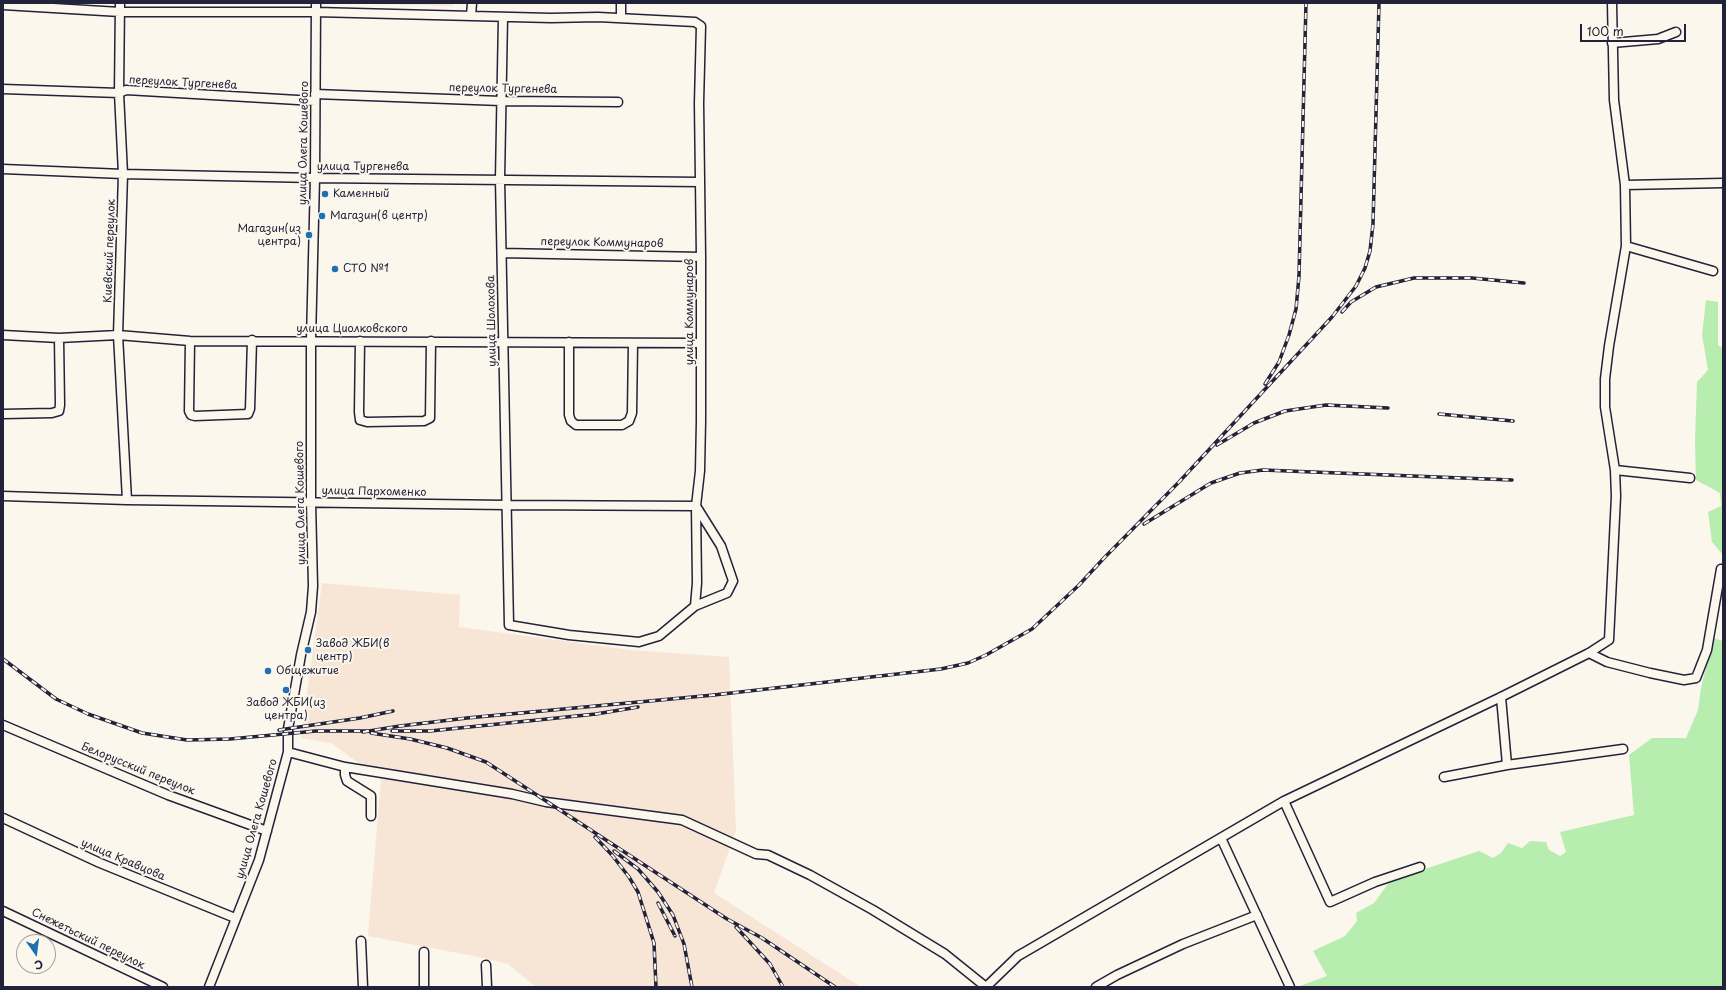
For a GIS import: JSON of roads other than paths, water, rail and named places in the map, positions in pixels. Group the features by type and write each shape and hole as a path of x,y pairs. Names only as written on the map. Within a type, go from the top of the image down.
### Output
{"street":[{"name":"Киевский переулок","path":"120,3 120,93 123,174 118,335 127,500"},
{"name":"улица Олега Кошевого","path":"209,987 259,860 288,752 288,728 312,599 311,340 315,178 316,3"},
{"path":"471,16 472,3"},
{"path":"3,5 120,12 316,12 504,17 621,17 621,3"},
{"path":"288,752 345,767 512,794 546,802 682,820 756,854 768,855 873,910 945,954 986,987 1018,956 1284,801 1589,653 1609,640 1615,512 1615,470 1605,407 1605,379 1626,246 1625,185 1614,100 1612,3"},
{"name":"улица Шолохова","path":"504,17 500,179 509,625 569,635 639,642 659,636 695,606"},
{"name":"улица Коммунаров","path":"621,17 695,22 701,26 699,103 701,257 700,471 696,506 697,583 695,606"},
{"path":"1612,43 1658,39 1676,32"},
{"name":"переулок Тургенева","path":"3,90 120,93 126,90 315,97 618,102"},
{"name":"улица Тургенева","path":"3,169 123,174 315,178 700,182"},
{"path":"1625,185 1723,183"},
{"path":"1626,246 1713,271"},
{"name":"переулок Коммунаров","path":"502,253 701,257"},
{"name":"улица Циолковского","path":"3,335 59,338 118,335 190,341 360,340 701,343"},
{"path":"3,414 52,413 59,411 59,338"},
{"path":"190,341 189,411 191,415 195,416 248,414 250,409 252,340"},
{"path":"360,340 359,412 360,420 367,422 424,420 430,418 431,341"},
{"path":"569,342 569,415 570,421 576,425 622,425 629,421 632,413 633,343"},
{"path":"1615,470 1690,478"},
{"name":"улица Пархоменко","path":"3,496 127,500 696,506"},
{"path":"695,606 727,592 733,581 721,546 696,506"},
{"path":"1589,653 1607,662 1650,673 1684,680 1696,678 1708,650 1721,569"},
{"path":"1501,697 1506,765"},
{"name":"Белорусский переулок","path":"3,725 168,795 267,831"},
{"path":"1444,777 1506,765 1623,749"},
{"path":"345,767 347,781 371,796 372,816"},
{"path":"1284,801 1330,902 1375,882 1420,868"},
{"name":"улица Кравцова","path":"3,818 100,863 235,918"},
{"path":"1221,838 1290,987"},
{"name":"Снежетьский переулок","path":"3,911 163,987"},
{"path":"1096,987 1117,975 1183,944 1257,915"},
{"path":"361,942 363,987"},
{"path":"424,952 424,987"},
{"path":"486,965 487,987"}],"railway":[{"path":"1265,384 1279,362 1289,335 1296,309 1299,276 1306,3"},
{"path":"363,732 467,718 714,695 941,669 968,663 986,655 1032,629 1079,585 1179,482 1332,317 1356,286 1365,268 1370,251 1373,224 1379,3"},
{"path":"1342,312 1351,302 1376,287 1414,278 1472,278 1524,283"},
{"path":"1217,445 1254,423 1285,411 1326,405 1388,408"},
{"path":"1439,414 1513,421"},
{"path":"1144,524 1211,483 1240,473 1263,470 1512,480"},
{"path":"3,659 56,699 88,714 142,733 187,740 230,739 316,731 368,731"},
{"path":"392,731 430,731 596,714 638,707"},
{"path":"279,730 360,718 393,711"},
{"path":"371,733 410,739 447,748 486,762 727,919 762,938 835,987"},
{"path":"595,837 612,855 629,877 638,892 654,943 656,987"},
{"path":"614,851 638,869 658,892 673,915 684,944 692,987"},
{"path":"658,903 675,936"},
{"path":"736,927 770,964 783,987"}],"place":[{"name":"Каменный","path":"325,194"},
{"name":"Магазин(в центр)","path":"322,216"},
{"name":"Магазин(из центра)","path":"309,235"},
{"name":"СТО №1","path":"335,269"},
{"name":"Завод ЖБИ(в центр)","path":"308,650"},
{"name":"Общежитие","path":"268,671"},
{"name":"Завод ЖБИ(из центра)","path":"286,690"}]}
